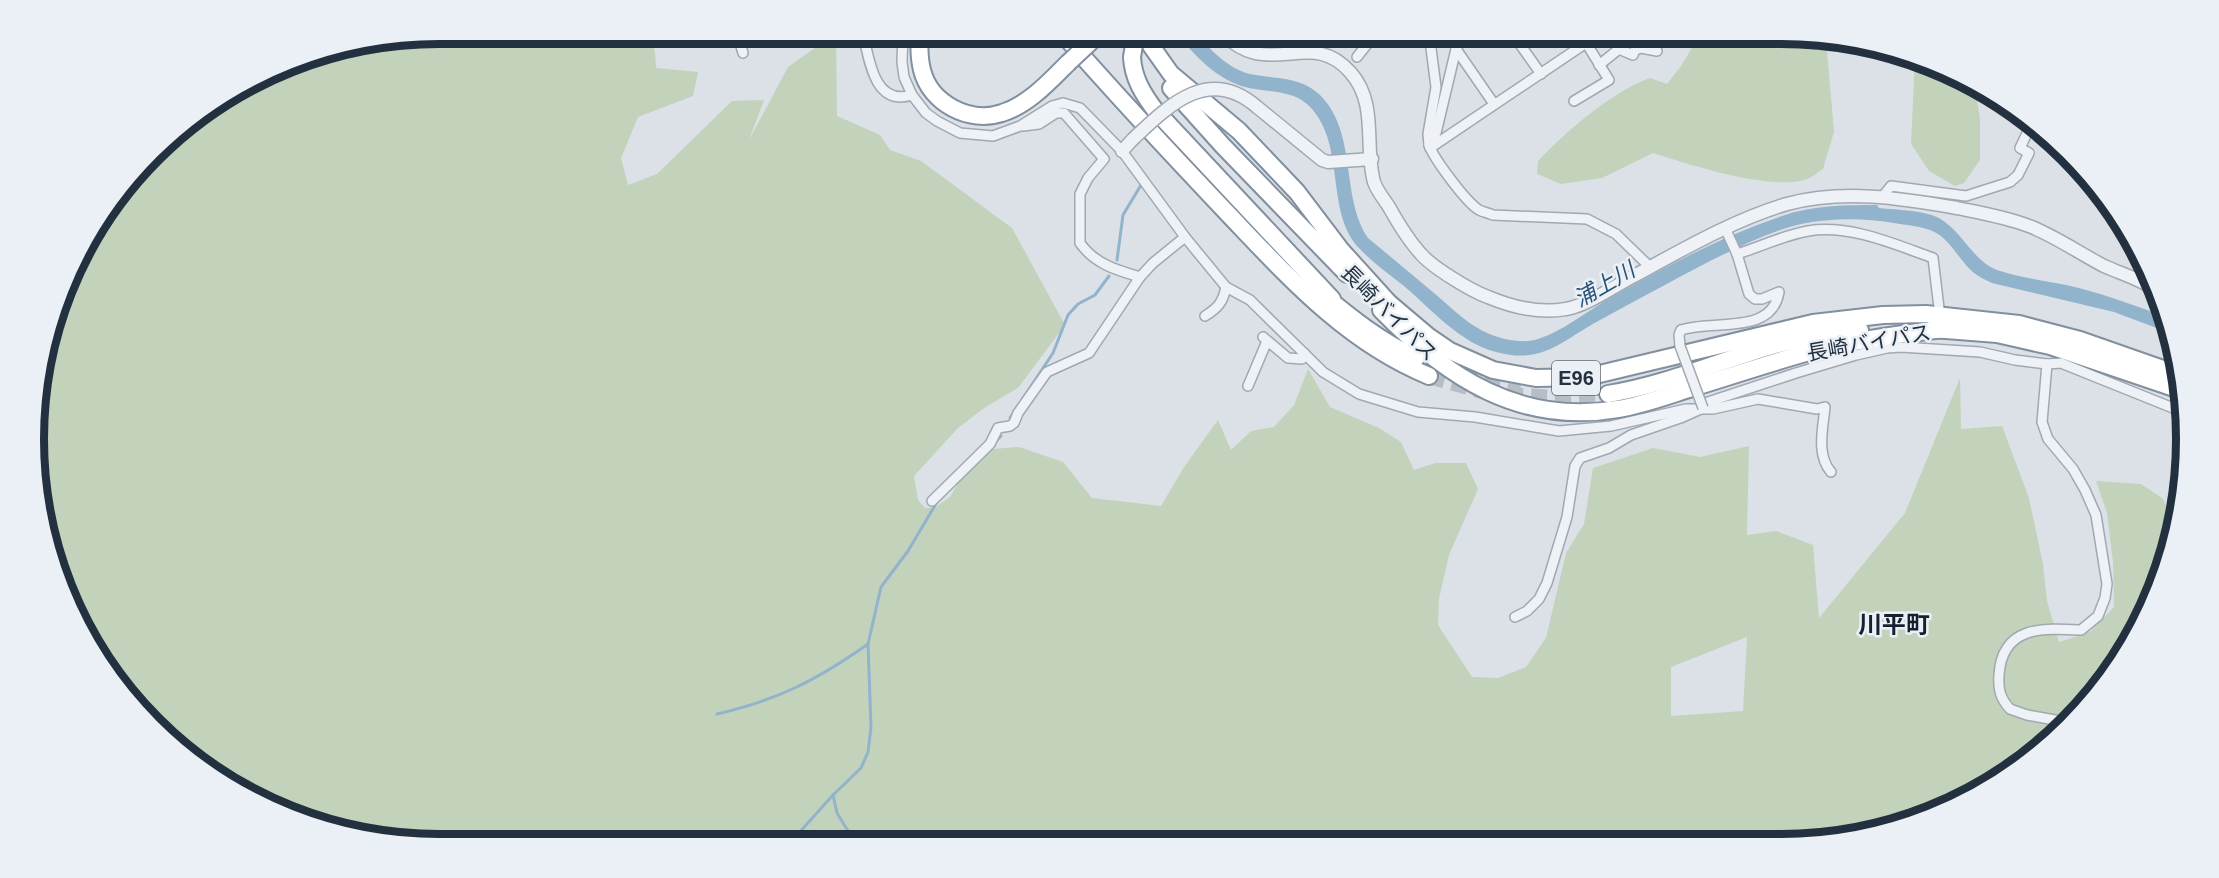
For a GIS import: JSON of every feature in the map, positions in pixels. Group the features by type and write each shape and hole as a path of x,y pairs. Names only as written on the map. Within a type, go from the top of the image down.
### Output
{"highway":[{"path":"919,44 922,71 931,89 944,103 960,112 986,116 1003,113 1034,95 1080,44"},
{"path":"931,44 930,61 937,80 950,94 964,103 973,105 997,104 1017,97 1086,44"},
{"path":"1059,44 1185,183 1283,285 1335,328 1374,350"},
{"name":"長崎バイパス","path":"1072,44 1193,177 1307,295 1374,350 1429,376"},
{"name":"長崎バイパス","path":"1078,44 1259,235 1306,280 1381,341 1416,358"},
{"path":"1138,44 1132,57 1134,71 1139,85 1155,110 1344,313"},
{"name":"長崎バイパス","path":"1138,44 1155,71 1223,146 1402,332 1461,379 1509,401 1557,411 1615,410 1847,342 1941,327"},
{"name":"長崎バイパス","path":"1149,44 1171,74 1239,131 1283,177 1341,250 1389,303 1428,336 1472,362 1514,375 1536,378 1587,377 1813,323 1882,315 1926,314 1985,318 2053,332 2170,371"},
{"name":"長崎バイパス","path":"1608,394 1770,346 1876,328 1909,327 1941,327 1997,334 2050,346 2172,387"},
{"name":"長崎バイパス","path":"1521,385 1558,387 1613,381 1704,356 1779,331"}],"street":[{"path":"740,44 743,53"},
{"path":"866,44 873,73 886,93 896,98 912,95"},
{"path":"903,44 903,69 912,95 926,113 960,133 993,136 1020,126 1052,106 1063,103 1076,105 1122,151 1185,237 1226,286 1250,300 1323,372 1359,394 1418,412 1475,417 1559,431 1611,426 1686,409 1713,409 1758,399 1817,409 1825,407 1822,450 1823,459 1831,471"},
{"path":"1234,44 1254,53 1307,51 1321,53 1342,63 1359,83 1366,100 1374,184 1403,230 1422,256 1485,297 1521,309 1568,309 1650,267 1784,205 1813,198 1883,196 2013,220 2032,227 2107,267 2142,282"},
{"path":"1357,57 1367,44"},
{"path":"1430,44 1436,87 1428,134 1429,146 1432,154 1454,183 1478,210 1493,215 1587,219 1616,234 1650,267"},
{"path":"1429,146 1436,133 1458,44"},
{"path":"1520,44 1541,74"},
{"path":"1429,146 1585,44"},
{"path":"1574,101 1609,80 1587,44"},
{"path":"1456,48 1494,104"},
{"path":"1599,65 1619,49 1633,55 1635,50 1641,48 1657,51"},
{"path":"1122,151 1172,103 1187,95 1216,89 1234,92 1245,97 1322,160 1328,162 1372,159"},
{"path":"1020,126 1039,124 1056,113 1064,113 1104,159 1088,178 1080,194 1080,243 1095,259 1110,267 1140,277"},
{"path":"1883,196 1891,186 1966,196 2010,182 2018,175 2029,153 2020,148 2028,131"},
{"path":"1737,254 1808,231 1842,230 1894,244 1933,258 1939,308"},
{"path":"1703,408 1680,346 1681,330 1692,326 1752,321 1771,312 1777,304 1779,292 1762,299 1755,299 1749,294 1737,254 1727,231"},
{"path":"932,501 990,444 998,428 1014,423 1018,413 1047,372 1089,353 1140,277 1153,263 1185,237"},
{"path":"1205,316 1218,308 1226,286"},
{"path":"1941,327 1941,350"},
{"path":"1248,386 1265,339 1288,358 1302,358 1305,354"},
{"path":"1515,617 1527,611 1539,599 1547,582 1567,517 1575,466 1580,458 1609,448 1631,435 1703,408 1708,402 1856,355 1901,347 1980,352 2015,360 2047,364 2061,363 2174,409"},
{"path":"2047,364 2042,422 2048,438 2073,469 2096,515 2107,584 2106,591 2098,615 2081,630 2041,628 2027,632 2006,648 2000,663 1998,690 2010,709 2027,715 2058,721"}],"green space":[{"path":"413,44 653,44 656,68 698,72 693,96 638,117 621,158 628,185 657,174 732,101 764,100 749,140 788,67 820,44 836,44 837,116 880,135 890,150 921,161 1012,228 1065,325 1018,388 984,408 958,428 914,476 918,500 925,508 936,507 950,497 961,478 993,449 1019,447 1063,462 1092,498 1161,506 1184,467 1218,420 1231,450 1251,431 1274,427 1294,405 1308,369 1330,407 1379,428 1401,442 1414,470 1435,463 1466,463 1478,489 1449,555 1439,599 1438,625 1472,677 1498,678 1526,667 1546,638 1566,553 1584,524 1593,468 1653,448 1700,457 1749,446 1747,535 1776,531 1813,545 1819,618 1905,513 1960,378 1961,429 2002,426 2029,498 2043,564 2047,601 2059,642 2090,632 2114,607 2113,562 2107,513 2096,481 2141,484 2162,498 2169,510 2168,516 2155,566 2135,614 2123,637 2094,680 2060,719 2021,753 1978,782 1907,814 1857,827 1806,834 413,834 337,821 312,814 264,794 241,782 198,753 159,719 142,700 125,680 96,637 64,566 47,491 44,465 44,413 51,362 64,312 84,264 110,219 142,178 178,142 219,110 264,84 312,64 337,57","holes":["1747,637 1743,711 1671,716 1671,667"]},
{"path":"1256,44 1297,44 1276,51 1261,48"},
{"path":"1694,44 1806,44 1827,46 1834,132 1823,169 1807,179 1774,182 1730,175 1653,153 1602,178 1561,184 1537,174 1538,161 1576,125 1605,102 1650,78 1667,84"},
{"path":"1915,67 1976,95 1980,118 1980,160 1964,183 1955,186 1929,171 1911,144"}],"water":[{"path":"1186,44 1205,44 1220,58 1242,72 1296,81 1320,95 1332,110 1340,127 1354,203 1359,221 1368,238 1464,319 1480,330 1498,337 1523,341 1547,336 1673,264 1716,243 1782,216 1829,206 1865,205 1932,215 1947,224 1974,253 1997,270 2079,288 2144,309 2155,313 2160,329 2114,312 1992,283 1968,268 1943,238 1930,230 1882,221 1848,219 1801,224 1732,250 1540,353 1513,355 1496,352 1470,341 1435,315 1376,264 1349,235 1338,200 1329,142 1312,109 1298,98 1289,95 1235,84 1216,73"}],"waterway":[{"path":"1117,260 1123,215 1141,185"},
{"path":"1010,418 1053,353 1068,315 1078,304 1095,295 1109,276"},
{"path":"994,443 1001,436"},
{"path":"798,834 861,768 868,752 871,727 868,644 881,587 908,551 937,502"},
{"path":"717,714 759,702 796,687 868,644"},
{"path":"833,795 837,813 850,834"}],"tunnel":[{"path":"1416,358 1464,375 1521,385"},
{"path":"1429,376 1482,391"},
{"path":"1507,395 1554,398 1608,394"}],"district":[{"name":"川平町","path":"1894,625"}],"water label":[{"name":"浦上川","path":"1604,284"}]}
